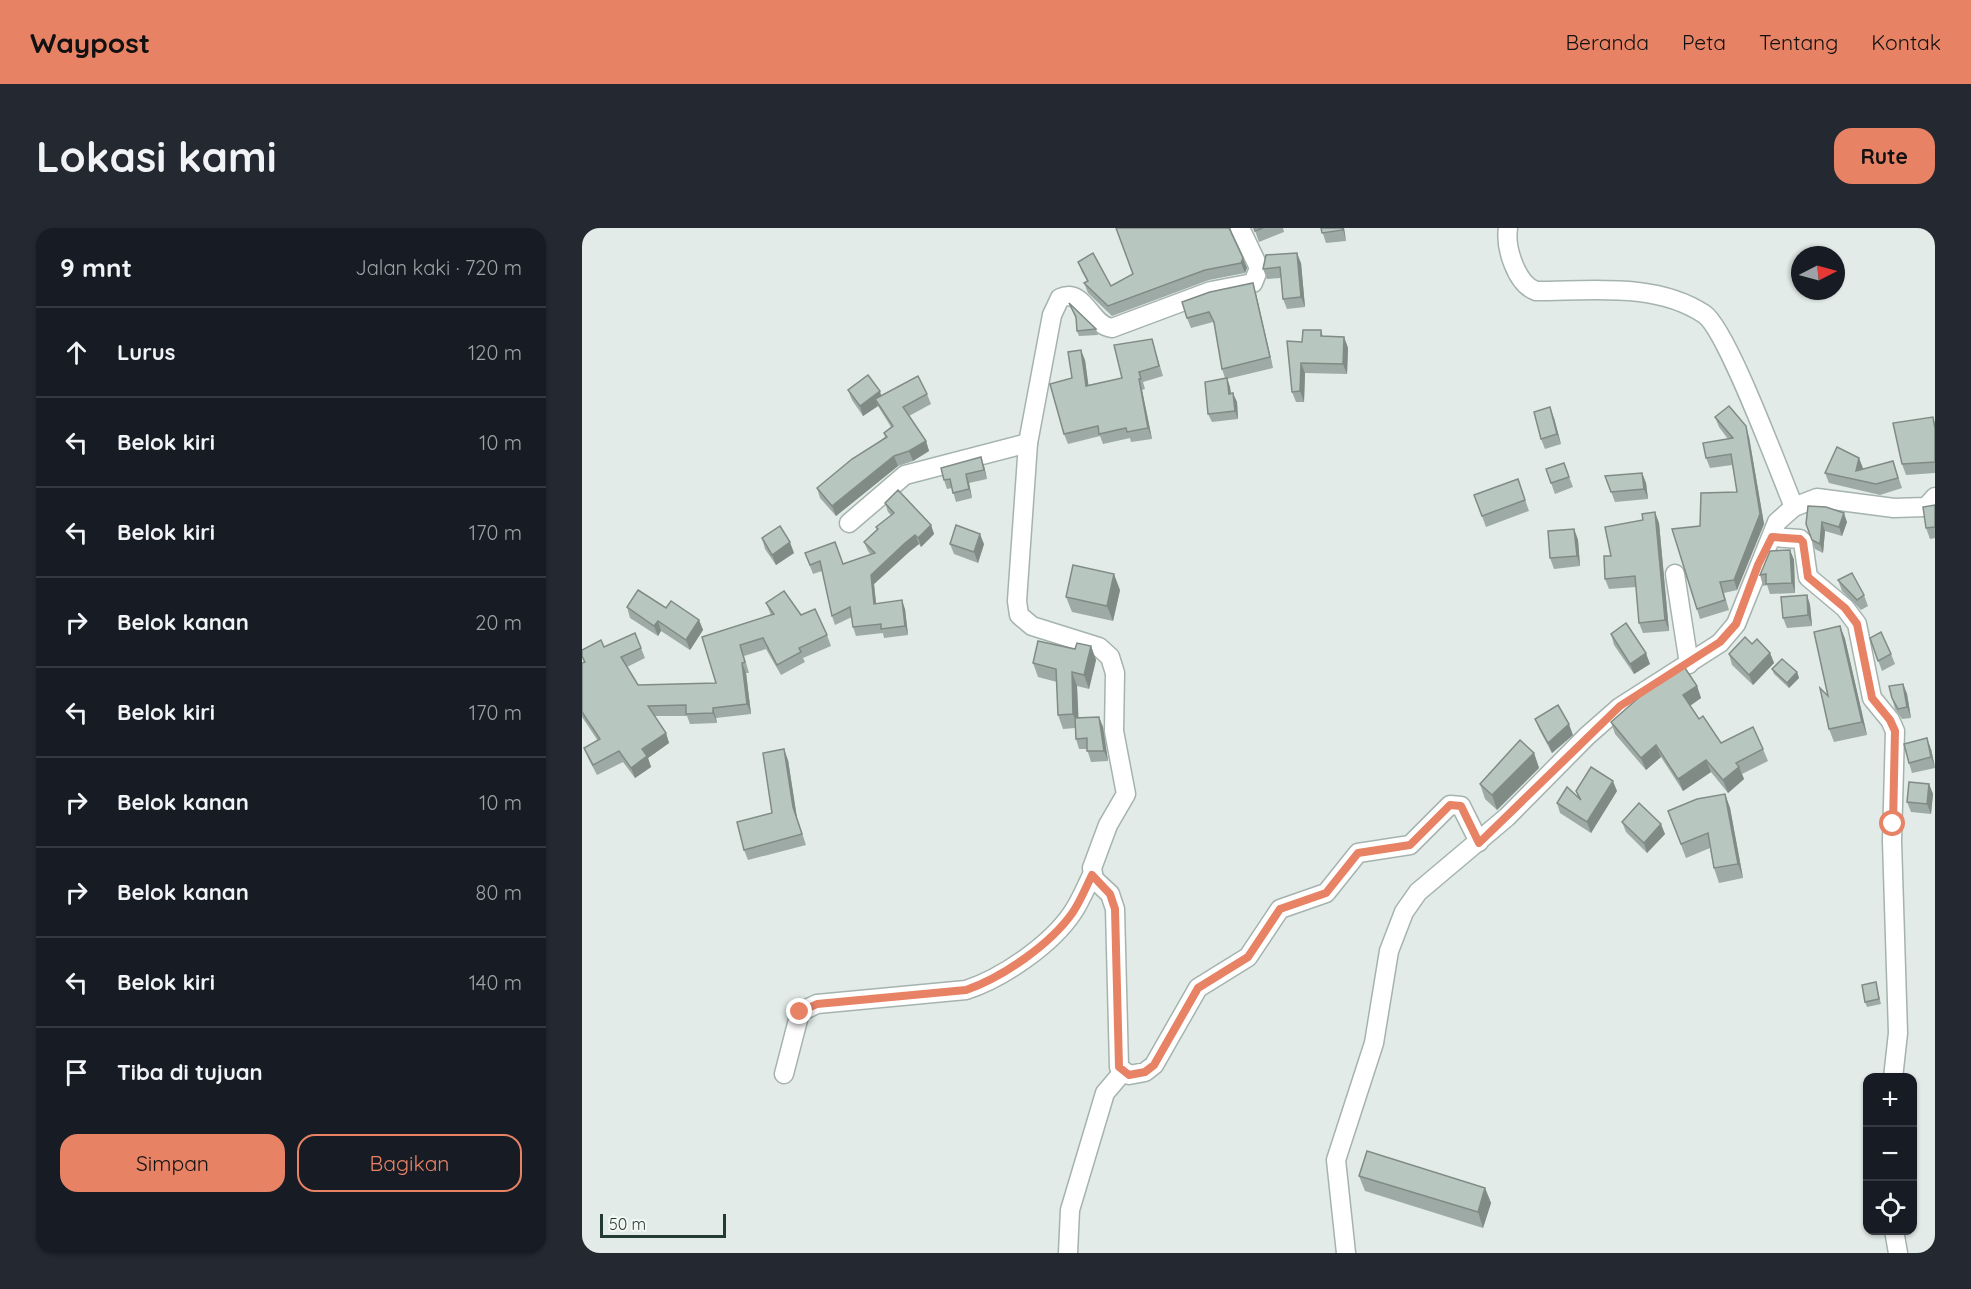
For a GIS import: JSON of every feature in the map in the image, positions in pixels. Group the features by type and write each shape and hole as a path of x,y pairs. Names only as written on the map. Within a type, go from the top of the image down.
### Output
{"street":[{"path":"784,1074 800,1012 817,1004 966,990 983,984 998,976 1059,930 1075,910 1092,875 1092,868 1108,825 1126,794 1114,731 1115,673 1110,657 1099,647 1032,626 1019,615 1017,601 1028,443 1052,315 1060,298 1066,296 1077,298 1104,326 1112,328 1211,291 1250,285 1255,281 1258,268 1240,228"},
{"path":"1508,228 1508,243 1521,281 1527,288 1536,291 1638,292 1686,304 1707,315 1717,328 1739,376 1794,507"},
{"path":"849,523 905,475 1028,443"},
{"path":"1346,1253 1336,1160 1374,1043 1389,951 1404,912 1418,892 1479,843 1620,706 1689,664 1720,642 1736,624 1777,522 1794,507 1817,498 1894,508 1926,507 1935,497"},
{"path":"1772,537 1800,539 1803,542 1808,577 1853,618 1872,698 1890,720 1895,731 1893,841 1898,1033 1893,1073"},
{"path":"1674,574 1689,664"},
{"path":"1122,1072 1137,1074 1154,1065 1198,988 1248,957 1280,909 1326,893 1358,853 1410,845 1450,805 1461,806 1479,843"},
{"path":"1092,875 1110,894 1115,909 1118,1058 1122,1072"},
{"path":"1068,1253 1070,1210 1105,1093 1122,1072"},
{"path":"1895,1235 1898,1253"}],"building":[{"path":"1116,228 1229,228 1243,258 1241,263 1205,270 1108,306 1084,283 1088,281 1078,262 1093,253 1111,286 1133,274"},
{"path":"1321,228 1342,228 1343,230 1322,233"},
{"path":"1297,253 1301,297 1283,299 1280,267 1263,269 1266,255"},
{"path":"1253,283 1270,357 1222,369 1214,322 1209,312 1187,318 1182,302 1210,292"},
{"path":"1069,303 1096,329 1077,331 1076,317"},
{"path":"1303,330 1321,330 1321,336 1344,337 1343,364 1301,363 1300,391 1292,392 1287,341 1302,342"},
{"path":"1152,339 1159,366 1139,372 1148,428 1127,432 1126,428 1099,434 1098,426 1064,434 1050,384 1072,378 1068,352 1081,350 1086,386 1122,378 1114,345"},
{"path":"868,375 880,391 860,406 848,390"},
{"path":"918,376 927,394 903,407 926,441 909,451 894,456 832,506 817,488 852,459 887,437 884,433 893,426 875,399"},
{"path":"1227,378 1229,394 1233,393 1235,411 1208,414 1205,382"},
{"path":"1729,406 1746,426 1760,514 1734,580 1720,582 1725,600 1697,609 1672,529 1700,526 1701,493 1737,492 1731,454 1706,458 1703,443 1733,438 1715,417"},
{"path":"1550,407 1557,434 1541,439 1534,412"},
{"path":"1933,417 1935,462 1902,464 1893,423"},
{"path":"1837,447 1859,458 1856,471 1893,461 1898,478 1876,484 1825,473"},
{"path":"981,457 984,470 966,474 969,489 953,493 950,479 944,480 941,468"},
{"path":"1564,463 1569,477 1551,483 1546,469"},
{"path":"1642,473 1644,489 1611,492 1605,476"},
{"path":"1518,479 1525,500 1482,516 1474,495"},
{"path":"898,490 931,525 918,538 915,535 905,543 871,575 874,604 902,600 905,626 881,629 881,624 853,627 850,607 832,616 820,561 810,565 805,553 835,542 843,564 875,553 864,542 878,529 876,527 894,513 885,503"},
{"path":"1935,505 1935,527 1926,528 1923,507"},
{"path":"1808,506 1826,507 1844,513 1839,527 1822,522 1820,544 1812,540 1806,524"},
{"path":"1655,512 1665,620 1639,623 1635,576 1605,579 1604,556 1611,556 1605,527 1643,520 1642,514"},
{"path":"956,525 980,534 974,552 950,544"},
{"path":"780,526 790,542 772,555 762,538"},
{"path":"1574,529 1577,556 1550,558 1548,531"},
{"path":"1790,550 1792,583 1766,584 1766,574 1760,575 1770,551"},
{"path":"1073,565 1114,574 1107,606 1066,597"},
{"path":"1852,573 1864,595 1857,600 1838,580"},
{"path":"638,590 666,608 671,601 699,620 686,640 658,621 654,626 627,607"},
{"path":"784,591 801,615 815,609 827,635 799,648 801,652 777,665 763,638 740,645 745,662 742,663 747,704 713,708 713,713 686,714 686,705 648,706 666,733 642,749 647,756 631,768 619,751 593,765 584,748 600,739 582,712 582,663 585,662 582,650 601,640 604,647 635,633 641,648 621,657 638,685 716,683 702,637 774,614 766,603"},
{"path":"1807,595 1808,615 1783,618 1781,597"},
{"path":"1626,623 1646,653 1630,664 1611,634"},
{"path":"1840,626 1862,722 1829,729 1820,688 1828,696 1814,632"},
{"path":"1881,632 1891,654 1878,661 1870,638"},
{"path":"1745,637 1752,644 1757,639 1770,653 1749,675 1729,654"},
{"path":"1038,641 1075,649 1077,643 1091,646 1084,675 1072,672 1073,714 1058,715 1056,669 1033,663"},
{"path":"1782,659 1797,672 1787,683 1772,669"},
{"path":"1683,665 1697,686 1683,695 1699,719 1703,716 1721,743 1753,727 1763,749 1736,763 1739,767 1723,780 1706,760 1678,779 1656,745 1641,758 1611,722 1652,686"},
{"path":"1903,684 1907,707 1898,709 1889,686"},
{"path":"1558,705 1569,724 1548,743 1535,719"},
{"path":"1099,717 1104,751 1087,751 1087,738 1076,739 1075,718"},
{"path":"1927,738 1931,757 1909,763 1904,744"},
{"path":"1520,740 1534,753 1492,795 1480,784"},
{"path":"784,749 793,807 802,834 744,850 737,822 772,813 763,753"},
{"path":"1591,767 1613,781 1587,822 1557,803 1567,787 1581,800 1576,791"},
{"path":"1909,782 1929,784 1927,804 1907,802"},
{"path":"1725,794 1738,864 1714,868 1708,833 1681,844 1668,811 1697,799"},
{"path":"1639,803 1661,824 1644,843 1622,822"},
{"path":"1876,982 1879,999 1865,1002 1862,985"},
{"path":"1367,1151 1485,1188 1478,1212 1359,1176"}],"route":[{"path":"800,1012 817,1004 966,990 983,984 998,976 1059,930 1075,910 1092,875 1114,901 1119,1067 1122,1072 1129,1075 1145,1072 1154,1065 1198,988 1209,979 1244,961 1253,951 1275,915 1284,906 1326,893 1335,884 1353,856 1364,850 1414,843 1450,805 1461,806 1479,843 1620,706 1689,664 1720,642 1736,624 1758,565 1772,537 1800,539 1803,542 1808,577 1845,608 1857,624 1872,698 1890,720 1895,731 1893,824"}]}
